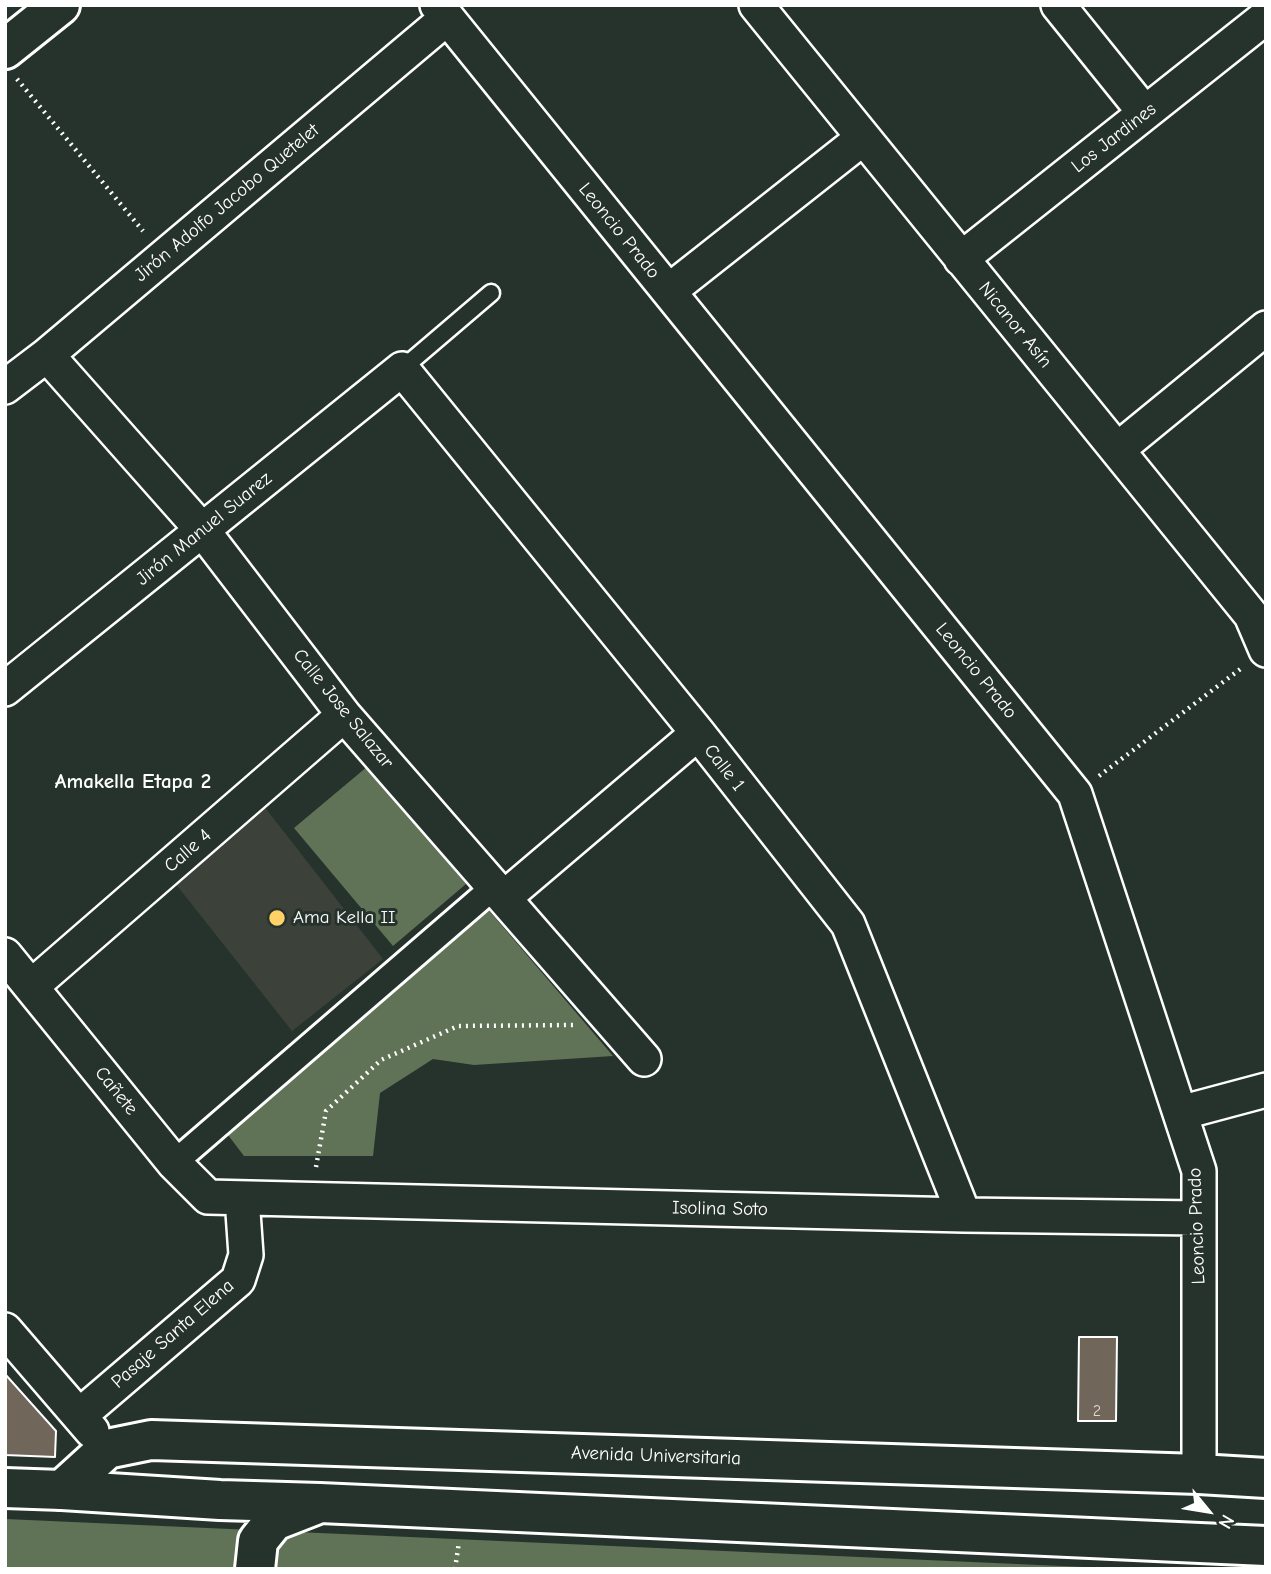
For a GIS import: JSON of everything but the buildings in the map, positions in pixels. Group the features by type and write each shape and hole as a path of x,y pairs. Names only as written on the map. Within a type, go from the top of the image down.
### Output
{"main road":[{"path":"10,62 60,5"},
{"name":"Avenida Universitaria","path":"107,1449 151,1440 1266,1478"},
{"path":"62,1490 107,1449"},
{"path":"5,1488 220,1500 1266,1546"},
{"path":"255,1569 258,1541 274,1521 320,1503"}],"street":[{"name":"Nicanor Asín","path":"756,5 1117,450 1259,610 1255,658"},
{"path":"1058,5 1145,113"},
{"name":"Jirón Adolfo Jacobo Quetelet","path":"5,387 164,256 442,12"},
{"name":"Leoncio Prado","path":"442,12 1075,794 1199,1171 1199,1474"},
{"name":"Los Jardines","path":"961,258 1266,17"},
{"path":"668,291 863,138"},
{"path":"1117,450 1266,328"},
{"name":"Calle Jose Salazar","path":"47,355 203,531 344,715 644,1059"},
{"name":"Jirón Manuel Suarez","path":"5,689 402,369"},
{"name":"Calle 1","path":"402,369 698,733 848,924 964,1215"},
{"name":"Calle 4","path":"32,986 344,715"},
{"path":"174,1163 500,892 698,733"},
{"name":"Cañete","path":"5,955 174,1163 208,1197 242,1198"},
{"path":"1180,1113 1266,1090"},
{"name":"Isolina Soto","path":"242,1198 1199,1218"},
{"name":"Pasaje Santa Elena","path":"79,1416 238,1280 246,1255 242,1198"},
{"path":"5,1330 107,1449"}],"lane":[{"path":"402,369 491,293"}],"path":[{"path":"10,62 164,256"},
{"path":"1075,794 1255,658"},
{"path":"310,1198 326,1111 380,1060 458,1026 613,1025"}],"shaded area":[{"name":"Ama Kella II","path":"263,805 383,959 292,1031 171,878"}],"green space":[{"path":"368,766 466,884 393,946 294,828"},
{"path":"486,907 613,1056 474,1065 433,1059 380,1093 373,1156 244,1156 225,1131"},
{"path":"5,1519 1129,1569 5,1569"}],"place":[{"name":"Ama Kella II","path":"277,918"}],"district":[{"name":"Amakella Etapa 2","path":"133,782"}]}
